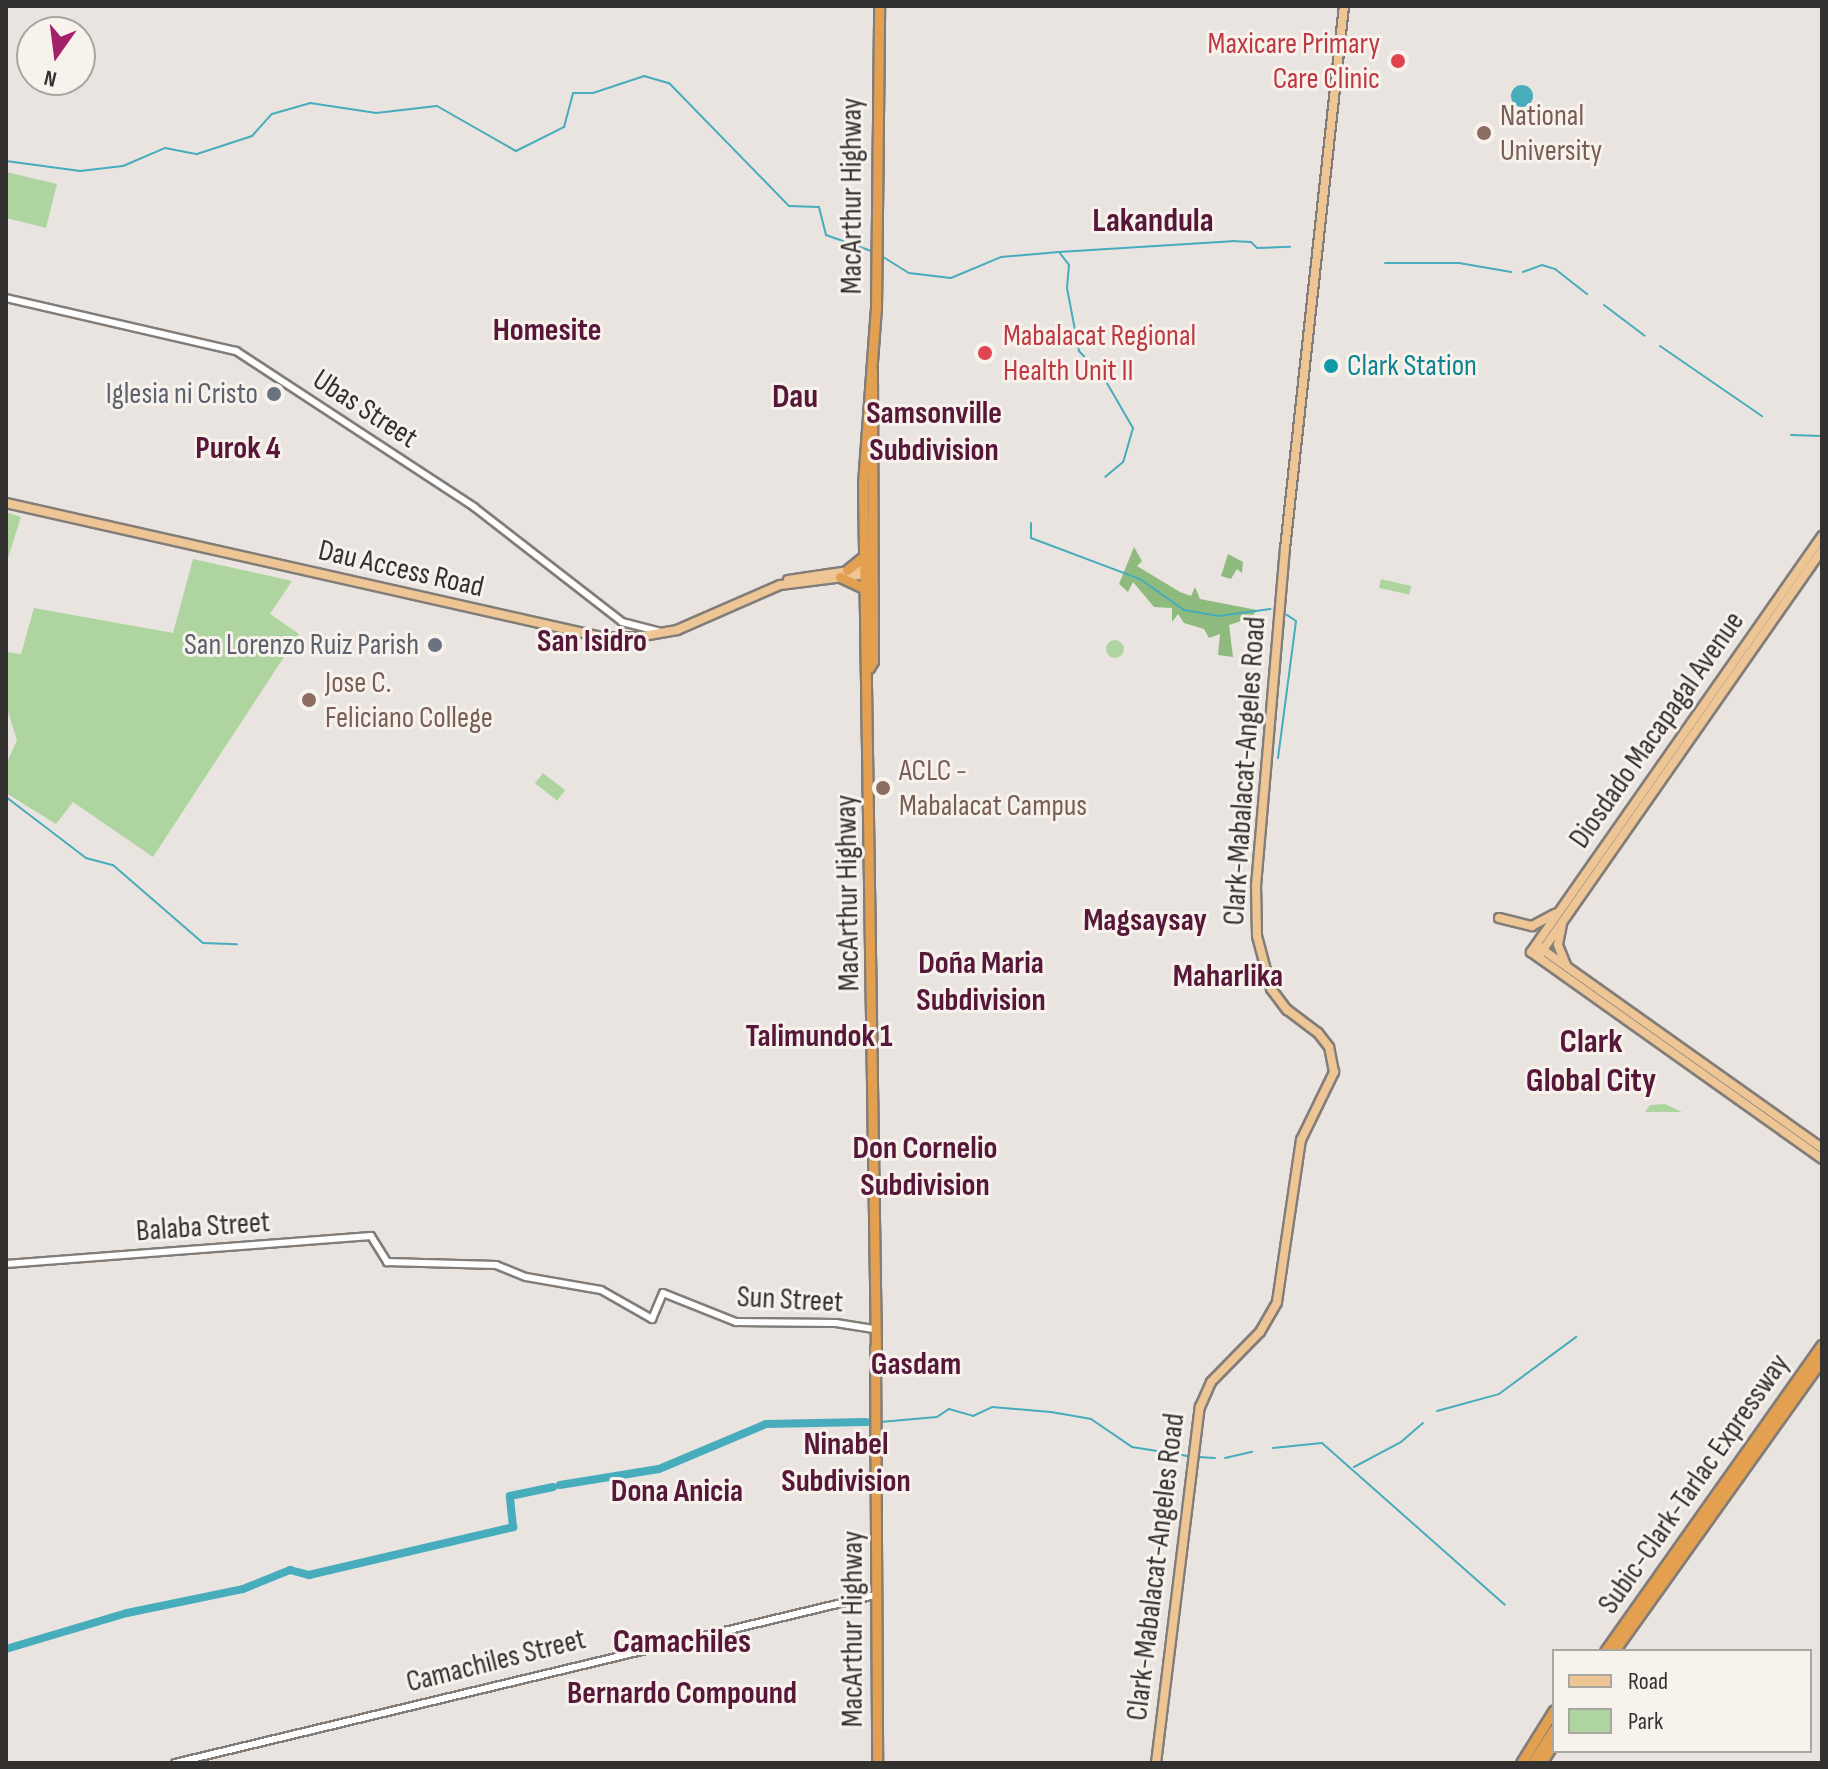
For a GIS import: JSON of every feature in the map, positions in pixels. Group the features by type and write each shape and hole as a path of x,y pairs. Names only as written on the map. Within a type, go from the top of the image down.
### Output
{"highway":[{"name":"MacArthur Highway","path":"869,668 873,661 867,571 876,256 876,6"},
{"name":"MacArthur Highway","path":"872,371 863,470 863,557 867,571 864,588 869,668 876,1260 877,1763"},
{"path":"863,557 843,573 864,588"},
{"name":"MacArthur Highway","path":"876,1260 876,1350"},
{"name":"Subic-Clark-Tarlac Expressway","path":"1606,1649 1822,1345"},
{"name":"Subic-Clark-Tarlac Expressway","path":"1615,1649 1822,1359"},
{"path":"1600,1649 1622,1626"},
{"path":"1521,1763 1552,1713"},
{"path":"1532,1763 1552,1732"},
{"path":"1541,1763 1552,1746"}],"main road":[{"name":"Clark-Mabalacat-Angeles Road","path":"1156,1763 1200,1407 1211,1382 1255,1338 1277,1302 1301,1140 1334,1072 1329,1047 1271,989 1257,936 1256,900 1285,549 1344,6"},
{"name":"Dau Access Road","path":"6,503 588,635 629,638 665,633 780,585 867,571"},
{"name":"Diosdado Macapagal Avenue","path":"1537,951 1822,536"},
{"name":"Diosdado Macapagal Avenue","path":"1561,916 1822,550"},
{"path":"1499,918 1532,926 1561,916 1558,945 1568,968"},
{"path":"1537,951 1568,968 1822,1148"},
{"path":"1537,951 1822,1159"}],"street":[{"name":"Ubas Street","path":"6,298 236,351 474,507 622,622 665,633"},
{"name":"Balaba Street","path":"6,1264 365,1236 376,1240 387,1262 485,1263 526,1277 601,1290 652,1319 660,1296"},
{"name":"Sun Street","path":"660,1296 668,1294 730,1322 874,1329"},
{"name":"Camachiles Street","path":"175,1763 875,1595"}],"green space":[{"path":"6,172 57,184 46,228 6,218"},
{"path":"6,512 21,517 6,564"},
{"path":"1134,547 1142,561 1137,566 1180,592 1191,596 1195,587 1200,599 1257,610 1251,618 1229,625 1233,657 1218,655 1220,634 1209,638 1204,629 1184,623 1178,614 1172,622 1172,608 1154,607 1133,582 1128,592 1119,584"},
{"path":"1228,554 1243,562 1242,573 1237,569 1231,579 1221,576"},
{"path":"193,559 292,581 270,614 299,634 153,857 73,802 56,824 6,793 6,765 17,740 6,706 6,652 21,654 34,608 173,633"},
{"path":"1381,579 1411,586 1409,595 1379,588"},
{"path":"1111,640 1119,640 1124,649 1122,656 1111,658 1106,653 1106,645"},
{"path":"543,773 565,790 557,800 535,783"},
{"path":"1665,1104 1682,1112 1645,1112 1650,1105"}],"water":[{"path":"1522,85 1530,88 1533,96 1530,104 1522,107 1514,104 1511,96 1514,88"}],"waterway":[{"path":"6,161 80,171 123,166 165,148 197,154 252,136 272,114 310,103 376,113 437,106 516,151 564,127 573,93 593,93 644,76 669,83 789,206 819,207 826,235 874,252"},
{"path":"1059,252 1232,241 1251,242 1257,248 1290,247"},
{"path":"880,255 909,273 951,278 1001,257 1059,252 1069,265 1067,288 1079,351 1104,378 1133,428 1123,462 1105,477"},
{"path":"1385,263 1459,263 1511,272"},
{"path":"1523,272 1542,265 1555,269 1587,294"},
{"path":"1604,305 1645,336"},
{"path":"1660,346 1762,416"},
{"path":"1791,435 1822,436"},
{"path":"1031,523 1031,538 1140,579 1184,610 1218,616 1271,609"},
{"path":"1278,758 1296,621 1287,615"},
{"path":"6,797 86,858 113,865 203,943 237,944"},
{"path":"1437,1411 1499,1394 1576,1337"},
{"path":"880,1422 937,1417 949,1409 973,1416 992,1407 1051,1412 1091,1419 1132,1447 1162,1452"},
{"path":"560,1485 659,1469 766,1424 866,1422"},
{"path":"1354,1467 1401,1442 1423,1423"},
{"path":"1273,1448 1322,1443 1505,1605"},
{"path":"1225,1458 1252,1452"},
{"path":"1174,1453 1187,1456"},
{"path":"1198,1457 1215,1458"},
{"path":"6,1649 127,1613 243,1589 290,1570 309,1575 513,1527 510,1496 553,1487"}],"place":[{"name":"Maxicare Primary Care Clinic","path":"1398,61"},
{"name":"National University","path":"1484,133"},
{"name":"Mabalacat Regional Health Unit II","path":"985,353"},
{"name":"Clark Station","path":"1331,366"},
{"name":"Iglesia ni Cristo","path":"274,394"},
{"name":"San Lorenzo Ruiz Parish","path":"435,645"},
{"name":"Jose C. Feliciano College","path":"309,700"},
{"name":"ACLC - Mabalacat Campus","path":"883,788"}],"district":[{"name":"Lakandula","path":"1153,221"},
{"name":"Homesite","path":"547,331"},
{"name":"Dau","path":"795,397"},
{"name":"Samsonville Subdivision","path":"934,434"},
{"name":"Purok 4","path":"238,449"},
{"name":"San Isidro","path":"592,642"},
{"name":"Magsaysay","path":"1145,921"},
{"name":"Maharlika","path":"1228,977"},
{"name":"Doña Maria Subdivision","path":"981,984"},
{"name":"Talimundok 1","path":"819,1037"},
{"name":"Clark Global City","path":"1591,1060"},
{"name":"Don Cornelio Subdivision","path":"925,1168"},
{"name":"Gasdam","path":"916,1365"},
{"name":"Ninabel Subdivision","path":"846,1464"},
{"name":"Dona Anicia","path":"677,1492"},
{"name":"Camachiles","path":"682,1642"},
{"name":"Bernardo Compound","path":"682,1694"}]}
